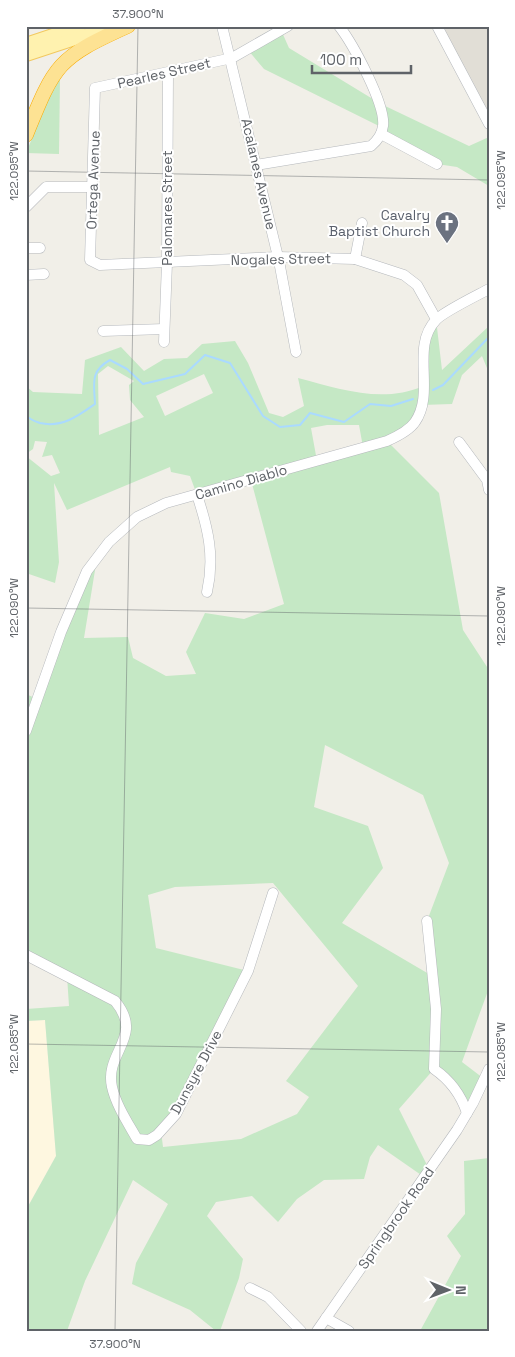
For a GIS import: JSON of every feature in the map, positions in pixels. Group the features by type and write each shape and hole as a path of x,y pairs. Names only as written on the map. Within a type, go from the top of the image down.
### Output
{"highway":[{"path":"26,135 46,86 60,65 87,44 128,26"}],"main road":[{"path":"26,44 80,26"},
{"path":"26,55 114,26"}],"street":[{"name":"Acalanes Avenue","path":"222,26 232,58 278,257 296,352"},
{"name":"Pearles Street","path":"95,88 232,58 288,26"},
{"path":"256,165 371,146 384,128 381,104 339,26"},
{"path":"437,26 489,124"},
{"name":"Palomares Street","path":"164,342 168,263 168,73"},
{"name":"Ortega Avenue","path":"95,88 90,260 100,265"},
{"path":"380,134 437,164"},
{"path":"26,207 46,187 93,187"},
{"path":"355,259 362,223"},
{"path":"26,248 40,248"},
{"name":"Nogales Street","path":"100,265 278,257 355,259 404,275 417,285 436,319"},
{"path":"26,275 44,274"},
{"path":"436,319 489,289"},
{"name":"Camino Diablo","path":"26,730 61,632 87,571 109,542 137,517 166,503 387,441 399,435 415,423 424,400 425,339 436,319"},
{"path":"103,331 164,329"},
{"path":"459,442 487,480 489,490"},
{"path":"197,495 211,547 210,578 207,592"},
{"name":"Dunsyre Drive","path":"26,955 115,1001 124,1012 128,1024 112,1072 112,1086 124,1115 137,1139 149,1140 157,1136 176,1114 248,971 273,893"},
{"path":"427,921 436,1010 434,1069 452,1086 463,1100 467,1113"},
{"name":"Springbrook Road","path":"317,1331 467,1113 489,1069"},
{"name":"Springbrook Road","path":"473,1103 489,1084"},
{"path":"250,1288 268,1297 301,1331"},
{"path":"326,1318 349,1331"}],"shaded area":[{"path":"437,26 489,26 489,124"},
{"path":"45,1020 56,1156 26,1210 26,1021"}],"green space":[{"path":"281,30 289,48 381,104 469,146 489,137 489,186 457,167 437,164 381,134 383,128 264,69 248,50"},
{"path":"60,77 59,154 26,153 49,97"},
{"path":"436,319 442,370 489,326 489,373 482,356 462,375 452,404 422,405 415,423 387,441 439,493 463,630 489,670 489,988 462,1062 483,1078 465,1105 434,1069 399,1109 429,1169 424,1177 378,1145 370,1157 364,1179 324,1180 297,1199 278,1222 252,1196 216,1202 207,1216 243,1259 239,1278 220,1331 216,1331 190,1310 132,1284 136,1263 168,1204 133,1180 85,1281 67,1331 26,1331 26,1210 56,1156 45,1020 26,1021 26,1009 69,1006 67,976 26,955 26,694 37,699 97,558 84,638 128,637 133,658 166,676 196,674 186,652 205,613 244,619 284,604 251,480 197,495 190,476 171,472 170,467 67,510 54,483 59,562 55,583 26,573 26,456 51,476 60,473 52,455 42,457 47,442 35,441 33,449 26,454 26,386 33,392 82,394 85,360 121,347 144,371 164,359 187,358 202,344 235,341 248,363 269,413 283,417 304,406 298,378 361,393 392,394 424,386 425,339","holes":["108,366 134,381 129,385 130,400 144,417 99,435 98,374","204,374 213,393 165,416 156,396","327,425 359,425 363,447 317,461 311,428","325,745 423,795 449,863 427,921 434,977 342,923 383,868 368,826 314,807","273,883 358,986 286,1081 309,1097 297,1114 241,1139 163,1147 161,1131 176,1114 248,971 156,948 148,895 175,887"]},
{"path":"489,1158 489,1331 420,1331 461,1256 447,1236 465,1214 464,1161"}],"waterway":[{"path":"433,390 443,385 489,337"},
{"path":"26,415 40,423 55,424 69,420 82,413 95,404 94,384 96,373 110,360 127,369 143,384 185,374 205,355 230,363 263,416 280,427 300,425 310,413 344,422 370,404 391,406 413,399"}],"place":[{"name":"Cavalry Baptist Church","path":"447,244"}]}
